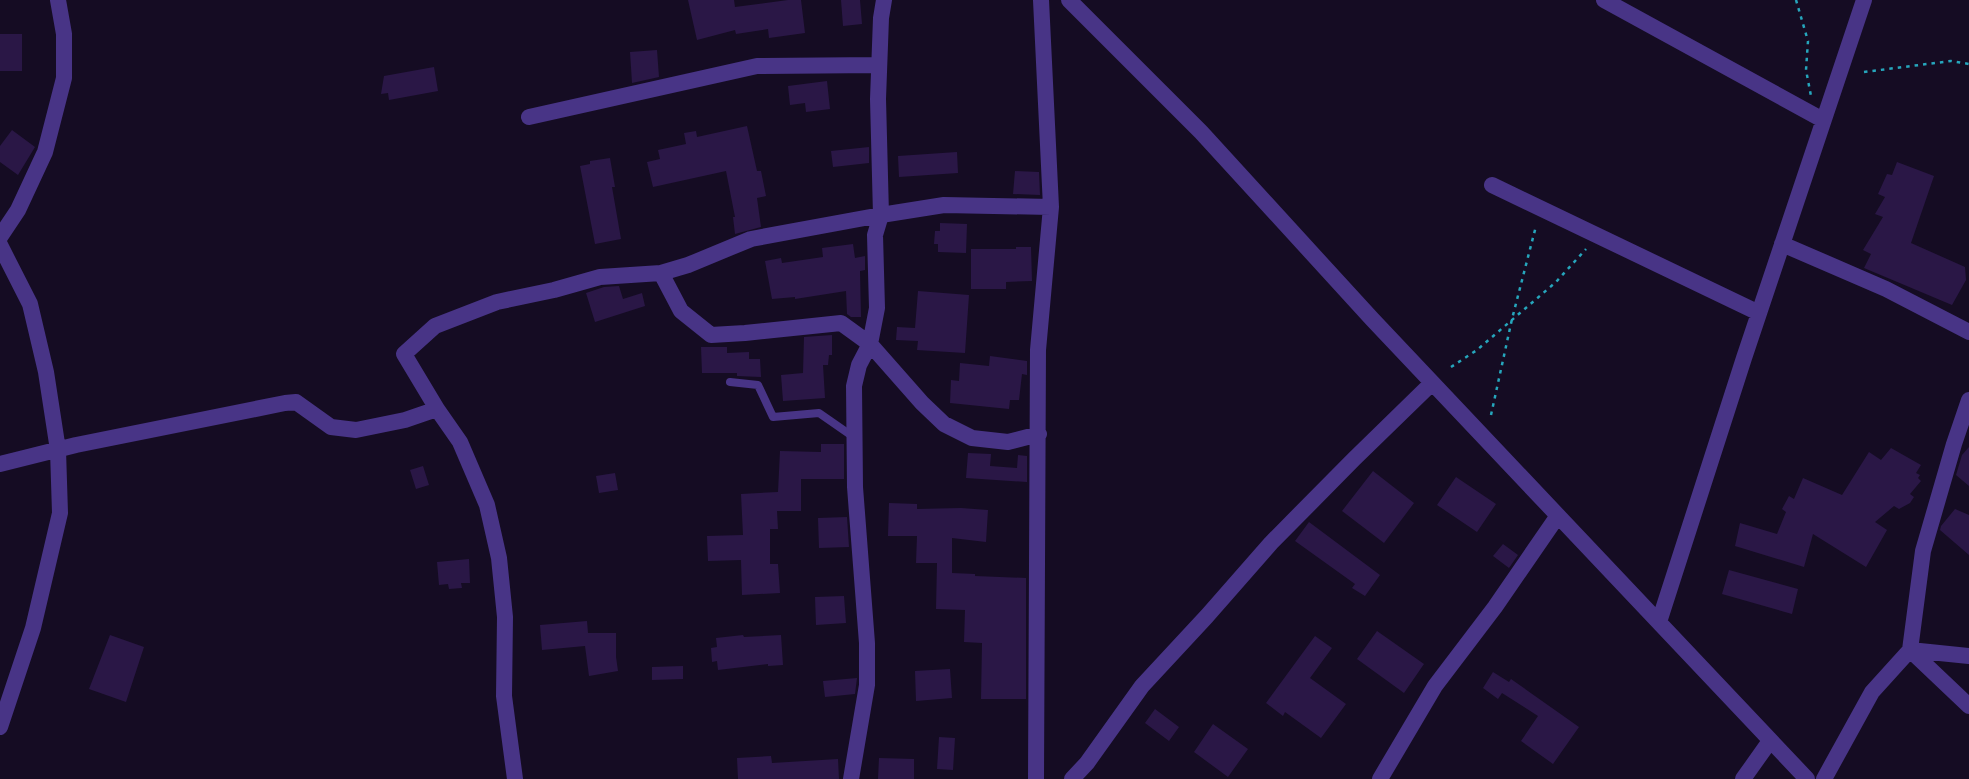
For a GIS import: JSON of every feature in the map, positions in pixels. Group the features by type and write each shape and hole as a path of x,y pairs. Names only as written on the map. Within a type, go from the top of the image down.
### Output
{"street":[{"path":"0,237 18,210 45,152 64,78 64,34 58,0"},
{"path":"851,779 867,685 867,643 855,487 855,386 859,365 870,344 877,308 875,234 881,215 878,111 884,0"},
{"path":"1036,779 1038,350 1051,207 1041,0"},
{"path":"1069,0 1201,132 1432,383 1807,779"},
{"path":"1604,0 1823,120"},
{"path":"1659,622 1864,0"},
{"path":"528,117 757,66 879,65"},
{"path":"1492,185 1759,313"},
{"path":"515,779 504,696 505,617 499,558 487,505 460,442 404,354 435,326 497,302 600,277 661,273 751,239 944,205 1051,207"},
{"path":"1782,244 1886,289 1969,332"},
{"path":"0,245 30,304 46,372 58,450 60,513 33,628 0,727"},
{"path":"661,273 681,311 712,335 841,323 870,344 944,424 972,438 996,441 1009,442 1039,434"},
{"path":"1072,779 1087,763 1142,686 1208,616 1271,543 1353,458 1432,383"},
{"path":"1824,779 1872,692 1910,650 1923,551 1969,400"},
{"path":"0,464 285,403 296,402 331,427 356,430 405,420 437,409"},
{"path":"1380,779 1435,686 1558,517"},
{"path":"1910,650 1969,656"},
{"path":"1910,650 1969,706"},
{"path":"1743,779 1770,741"}],"lane":[{"path":"730,382 758,385 773,417 819,412 855,438"}],"path":[{"path":"1796,0 1808,41 1806,70 1814,104"},
{"path":"1864,72 1951,61 1969,64"},
{"path":"1491,415 1536,226"},
{"path":"1451,367 1477,351 1556,282 1591,244"}],"building":[{"path":"688,0 734,0 735,7 801,0 805,33 769,38 768,29 736,34 735,30 697,40"},
{"path":"841,0 860,0 862,24 843,26"},
{"path":"0,34 22,34 22,71 0,71"},
{"path":"657,50 659,77 632,83 630,52"},
{"path":"434,67 438,91 389,100 388,93 381,94 384,76"},
{"path":"827,81 830,109 806,112 805,103 790,105 788,86"},
{"path":"747,126 757,171 761,171 766,196 757,198 761,227 735,234 735,217 726,171 653,187 647,162 660,159 658,150 686,144 684,133 696,131 697,137"},
{"path":"12,130 35,147 18,175 0,162 0,146"},
{"path":"869,147 869,163 833,167 831,151"},
{"path":"957,152 958,173 899,177 898,156"},
{"path":"610,158 621,239 595,244 580,166 590,164 590,161"},
{"path":"1897,162 1934,176 1911,243 1965,267 1966,280 1952,305 1864,268 1871,254 1863,250 1883,217 1875,214 1885,197 1878,194 1887,174 1892,175"},
{"path":"1015,171 1039,172 1040,195 1013,194"},
{"path":"940,223 967,224 966,253 938,252 938,244 934,244 935,231 940,231"},
{"path":"853,244 855,258 865,256 865,270 860,271 861,317 847,314 846,291 795,299 772,299 765,261 781,258 782,263 823,257 822,248"},
{"path":"1031,247 1032,281 1006,282 1006,289 971,289 971,249"},
{"path":"619,286 623,299 642,293 645,306 595,322 586,293 604,287"},
{"path":"918,291 969,295 965,353 917,350 918,341 896,340 897,327 915,328"},
{"path":"832,335 832,355 829,355 828,365 823,365 825,398 783,401 781,375 803,373 804,337"},
{"path":"701,347 727,347 727,353 749,352 749,359 760,359 761,377 737,376 737,373 702,373"},
{"path":"990,356 1027,361 1027,375 1022,374 1019,400 1010,400 1009,409 950,403 951,380 959,381 960,363 989,366"},
{"path":"821,444 844,444 844,479 801,479 801,511 777,511 778,529 770,529 770,564 778,564 780,593 742,595 741,560 708,561 707,536 743,535 741,494 778,492 780,451 821,452"},
{"path":"1969,447 1969,486 1956,475 1962,455"},
{"path":"1891,448 1921,465 1916,473 1920,475 1918,478 1921,481 1910,494 1914,497 1910,503 1899,509 1894,506 1875,522 1887,530 1866,567 1813,534 1804,567 1735,546 1740,523 1777,534 1786,512 1782,509 1789,496 1794,499 1803,478 1842,495 1869,452 1881,460"},
{"path":"968,453 991,454 990,466 1017,468 1018,455 1027,456 1027,482 966,478"},
{"path":"423,466 429,485 416,489 410,470"},
{"path":"1373,471 1414,503 1384,543 1342,511"},
{"path":"615,473 618,490 599,493 596,476"},
{"path":"1456,477 1496,504 1477,532 1437,505"},
{"path":"889,503 917,504 917,509 988,510 986,542 952,538 952,573 1026,578 1026,699 981,699 982,643 964,642 965,610 936,609 937,563 916,563 917,536 888,536"},
{"path":"1955,509 1969,515 1969,555 1940,530"},
{"path":"847,517 849,547 819,548 818,518"},
{"path":"1309,522 1380,575 1365,596 1352,588 1355,584 1295,541"},
{"path":"1503,544 1518,555 1509,568 1493,556"},
{"path":"469,559 470,583 461,583 462,588 449,589 448,584 439,585 437,562"},
{"path":"1729,570 1798,589 1792,614 1722,594"},
{"path":"844,596 846,623 816,625 815,597"},
{"path":"587,621 588,633 616,633 618,671 589,676 585,646 542,650 540,625"},
{"path":"1377,631 1424,664 1404,693 1357,659"},
{"path":"110,635 144,647 126,702 89,689"},
{"path":"781,635 783,665 768,664 718,670 717,661 712,662 711,648 717,647 716,638"},
{"path":"1315,636 1332,648 1310,678 1346,704 1321,738 1285,712 1283,716 1266,703"},
{"path":"683,666 683,679 652,680 652,667"},
{"path":"950,669 952,698 916,701 915,671"},
{"path":"1493,672 1509,682 1511,679 1579,727 1553,764 1521,741 1538,716 1502,693 1498,699 1483,688"},
{"path":"857,678 855,694 825,697 823,681"},
{"path":"1155,709 1179,727 1169,741 1145,723"},
{"path":"1213,724 1248,749 1228,777 1194,752"},
{"path":"939,737 955,738 953,770 937,769"},
{"path":"771,756 772,763 838,759 839,779 738,779 737,758"},
{"path":"879,758 914,759 914,779 878,779"}]}
